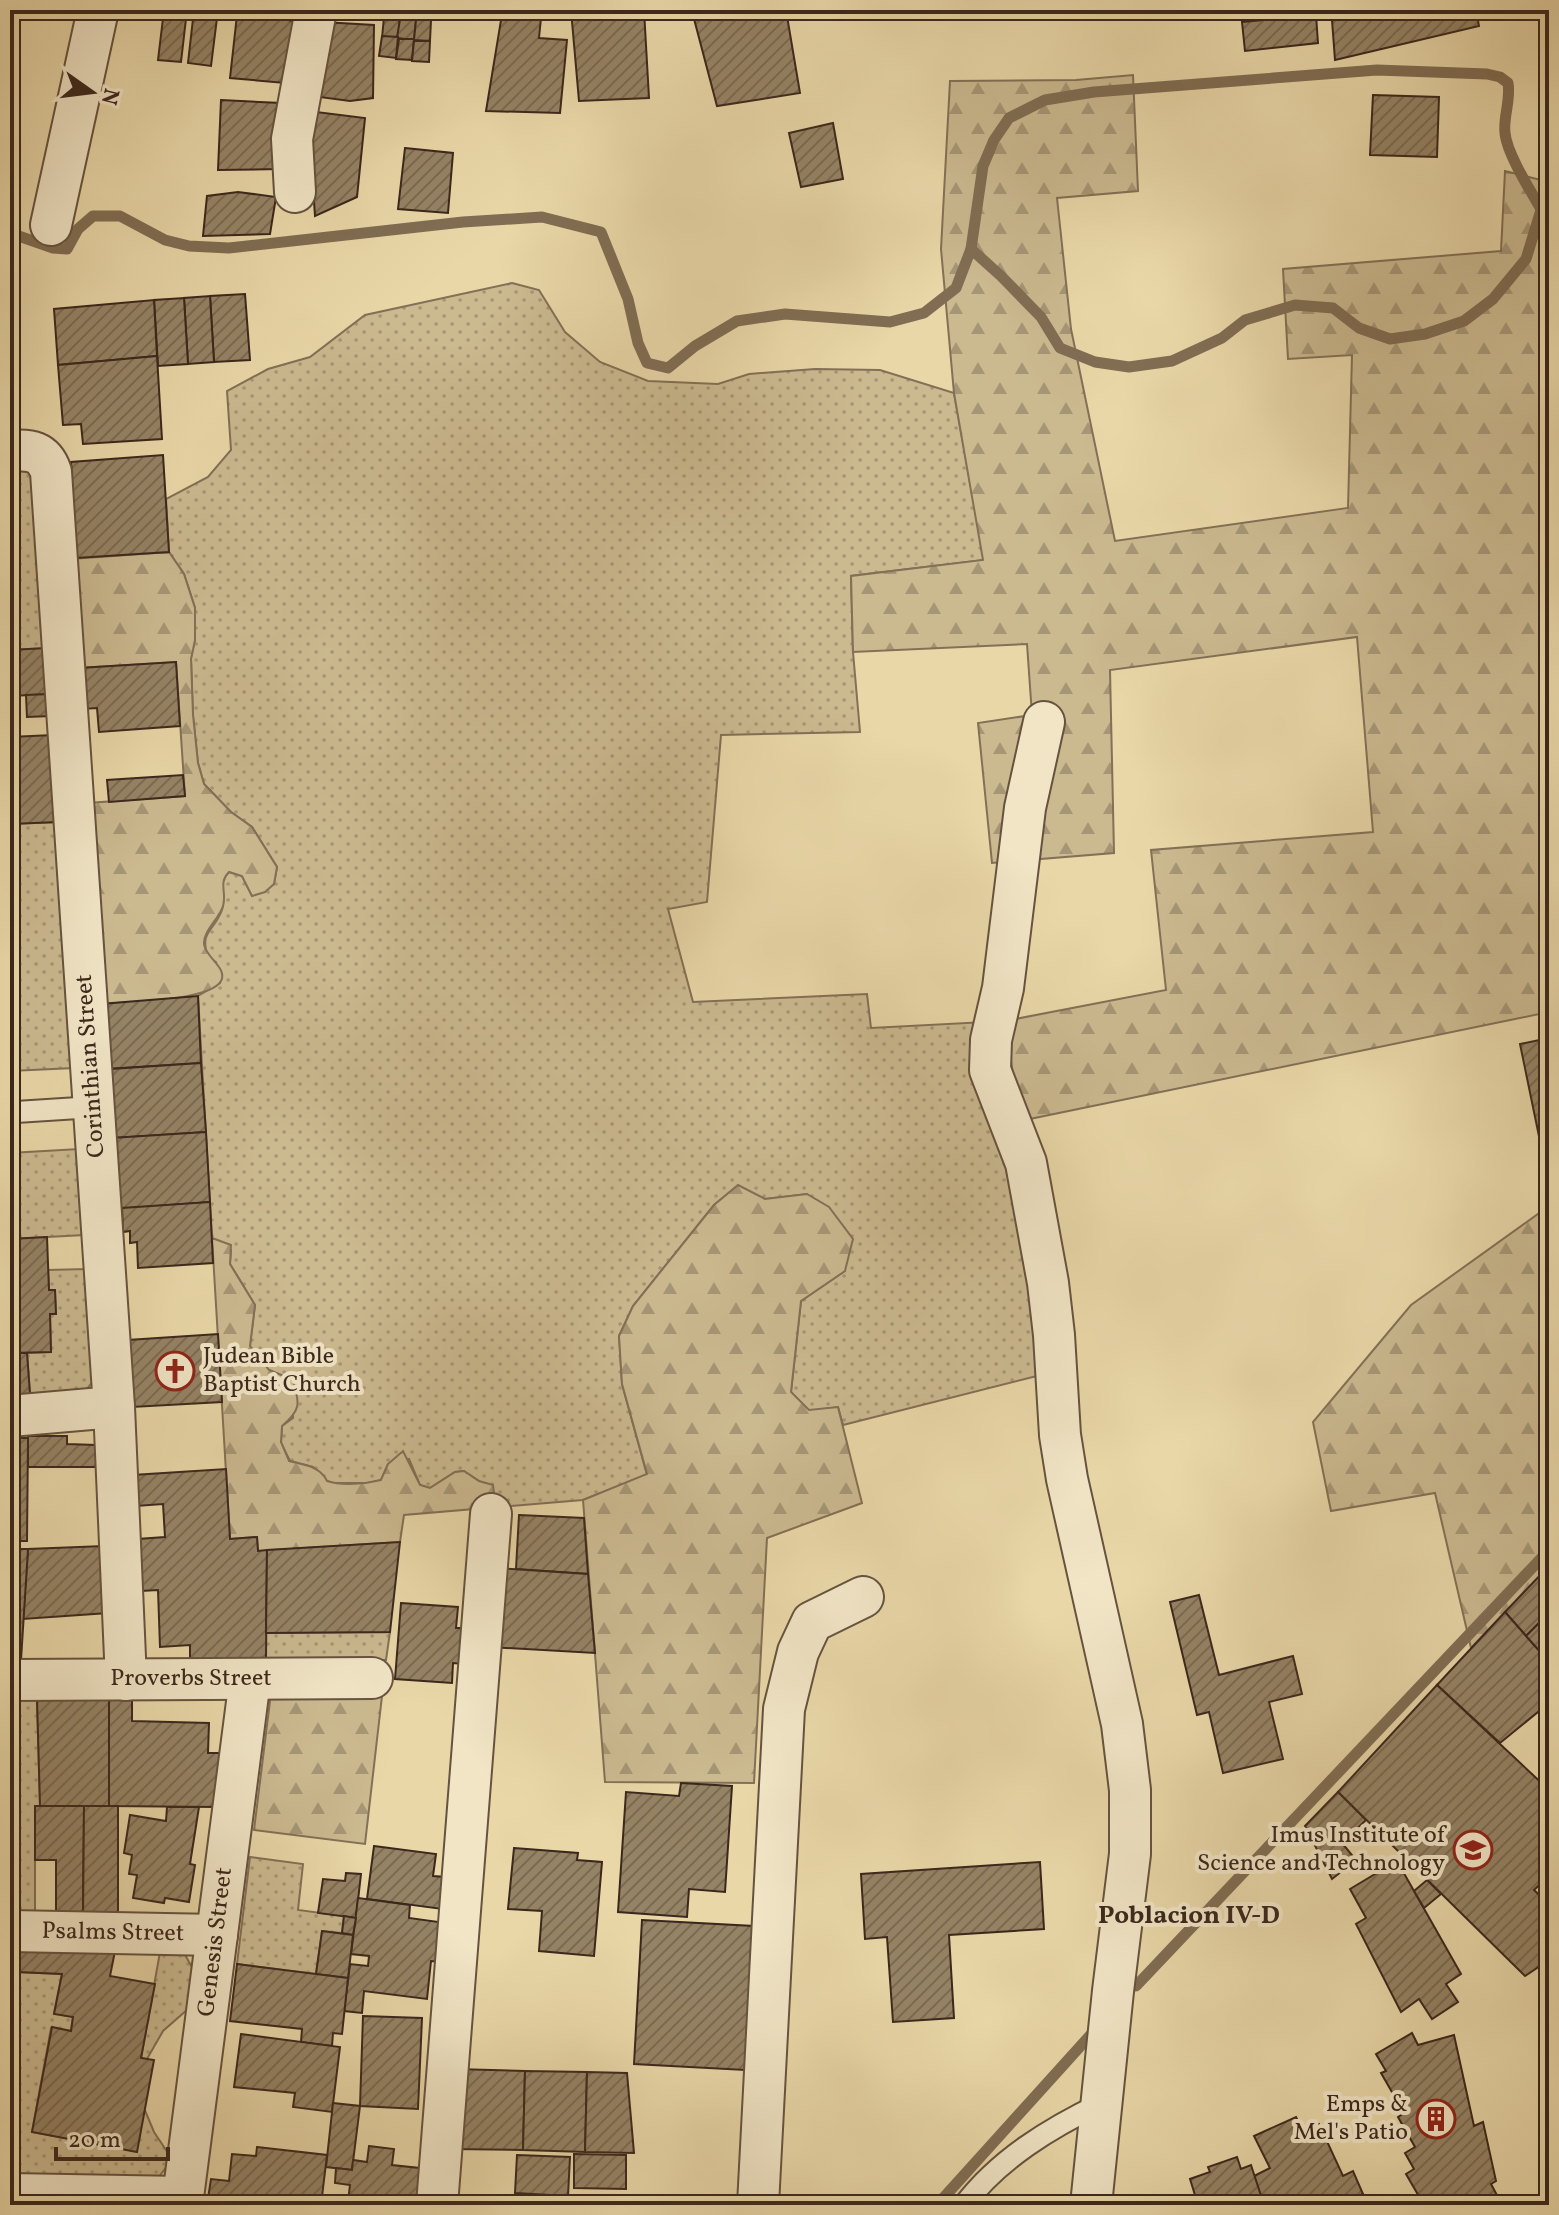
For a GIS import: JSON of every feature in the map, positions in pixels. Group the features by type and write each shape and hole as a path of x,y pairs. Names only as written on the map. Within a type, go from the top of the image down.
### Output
{"street":[{"path":"51,225 98,10"},
{"path":"295,192 292,139 316,10"},
{"name":"Corinthian Street","path":"26,453 51,472 114,1407 126,1680"},
{"path":"1044,722 1025,808 1003,988 991,1040 990,1070 1026,1163 1048,1283 1060,1435 1067,1479 1122,1724 1130,1790 1130,1854 1091,2205"},
{"path":"10,1416 114,1407"},
{"path":"437,2205 491,1514"},
{"path":"758,2205 784,1709 798,1652 812,1622 863,1597"},
{"name":"Proverbs Street","path":"10,1680 372,1678"},
{"name":"Genesis Street","path":"182,2201 250,1679"},
{"name":"Psalms Street","path":"10,1931 217,1935"},
{"path":"10,2194 182,2201"}],"lane":[{"path":"16,1112 94,1107"},
{"path":"964,2205 975,2190 1025,2147 1064,2121 1102,2103"}],"green space":[{"path":"1133,75 1138,191 1057,198 1071,329 1115,541 1348,508 1352,355 1288,359 1283,269 1501,251 1505,171 1549,182 1549,1012 1020,1121 1005,1021 1166,990 1151,850 1373,832 1357,637 1110,670 1114,853 992,863 978,723 1032,715 1027,644 853,652 851,576 983,560 954,393 941,249 950,81 1076,80"},
{"path":"512,283 539,290 565,332 600,362 648,381 718,384 749,374 815,369 880,370 954,393 984,560 851,576 860,732 721,735 707,902 668,909 693,1002 867,994 871,1028 1005,1021 1020,1121 1037,1376 843,1425 838,1407 809,1411 791,1392 801,1301 845,1271 807,1194 765,1199 738,1186 714,1205 633,1306 619,1336 622,1384 647,1475 583,1500 498,1507 479,1481 464,1471 455,1472 430,1488 420,1485 409,1459 388,1464 381,1480 333,1483 313,1467 290,1461 281,1443 282,1426 293,1418 293,1380 269,1370 250,1346 255,1305 230,1264 231,1250 212,1238 198,996 220,983 216,962 208,957 205,942 222,910 223,878 229,872 242,876 252,896 274,884 277,867 252,827 231,812 204,784 198,763 193,715 191,658 195,640 195,608 184,574 169,552 166,499 208,477 231,450 227,391 268,369 310,357 365,315"},
{"path":"10,465 32,468 47,648 10,650"},
{"path":"169,552 184,574 195,608 195,640 191,659 193,715 198,763 204,784 231,812 252,827 277,867 274,884 265,892 252,896 242,876 229,872 226,876 223,906 204,939 205,949 222,976 214,988 185,997 101,1004 88,803 185,796 176,662 79,668 71,559"},
{"path":"58,822 74,1068 10,1071 10,824"},
{"path":"79,1149 84,1235 10,1239 10,1153"},
{"path":"738,1185 765,1199 807,1194 829,1207 853,1239 845,1271 801,1301 791,1392 809,1410 838,1407 862,1503 767,1538 754,1783 605,1782 583,1500 647,1474 622,1384 619,1336 633,1306 714,1205"},
{"path":"1549,1206 1549,1566 1471,1648 1435,1493 1331,1511 1313,1422 1411,1305"},
{"path":"212,1238 231,1245 230,1264 255,1305 250,1346 269,1370 293,1380 297,1406 282,1426 281,1442 289,1461 316,1469 327,1481 361,1483 381,1480 388,1464 403,1451 420,1485 430,1488 455,1472 464,1471 479,1481 493,1485 498,1507 404,1515 400,1542 258,1551 257,1537 230,1539"},
{"path":"86,1269 94,1380 86,1390 30,1394 27,1353 51,1352 50,1314 56,1314 55,1290 49,1290 48,1270"},
{"path":"390,1632 386,1660 266,1660 266,1633"},
{"path":"271,1693 382,1696 365,1844 254,1830"},
{"path":"10,1699 37,1699 40,1806 35,1807 35,1915 10,1915"},
{"path":"250,1857 303,1864 298,1910 344,1916 342,1933 322,1931 316,1974 237,1964"},
{"path":"160,1952 184,1953 193,1969 188,2009 163,2031 147,2059 141,2058"},
{"path":"17,1972 62,1974 54,2013 73,2017 71,2031 51,2028 32,2132 136,2151 144,2108 154,2132 168,2153 167,2166 158,2178 10,2178 10,2098"}],"building":[{"path":"164,10 187,10 181,62 158,60"},
{"path":"194,10 218,10 211,66 188,63"},
{"path":"571,10 644,10 649,98 579,101"},
{"path":"719,10 786,10 800,93 717,106 693,15"},
{"path":"1241,10 1316,10 1242,16"},
{"path":"1384,10 1476,10 1479,26 1335,60 1332,20"},
{"path":"502,14 541,18 539,38 567,40 560,113 486,111"},
{"path":"237,15 281,18 299,23 285,83 230,78"},
{"path":"1316,15 1318,43 1245,51 1242,22"},
{"path":"384,17 400,18 398,39 382,38"},
{"path":"400,19 416,20 414,40 397,38"},
{"path":"416,20 431,20 430,41 414,40"},
{"path":"322,22 374,25 373,98 350,101 312,96"},
{"path":"1546,23 1549,23 1549,146"},
{"path":"382,36 398,37 396,58 379,56"},
{"path":"399,39 414,39 412,60 396,59"},
{"path":"414,41 430,41 429,62 412,61"},
{"path":"1373,95 1439,97 1437,157 1370,155"},
{"path":"221,100 281,103 280,169 218,170"},
{"path":"308,111 365,118 357,197 315,216"},
{"path":"833,123 843,179 801,187 789,133"},
{"path":"405,148 453,153 448,213 398,209"},
{"path":"238,192 276,197 270,234 203,236 207,196"},
{"path":"245,294 250,360 214,362 210,296"},
{"path":"210,296 214,362 188,364 184,298"},
{"path":"184,298 188,364 158,366 154,300"},
{"path":"154,300 157,356 58,365 54,309"},
{"path":"18,312 19,335 10,336 10,313"},
{"path":"157,356 162,439 83,444 81,424 63,425 58,365"},
{"path":"163,455 169,552 76,558 71,462"},
{"path":"47,648 51,694 10,696 10,650"},
{"path":"176,662 180,726 99,732 97,708 82,709 79,668"},
{"path":"51,694 51,716 27,717 26,695"},
{"path":"53,735 58,822 10,824 10,737"},
{"path":"183,775 185,796 109,802 107,780"},
{"path":"198,996 201,1063 106,1069 101,1004"},
{"path":"1549,1038 1549,1144 1541,1146 1520,1044"},
{"path":"201,1063 206,1132 115,1138 111,1069"},
{"path":"206,1132 210,1202 116,1209 111,1138"},
{"path":"1549,1160 1549,1190 1548,1190 1541,1162"},
{"path":"210,1202 213,1263 138,1268 137,1242 130,1243 130,1231 123,1232 122,1208"},
{"path":"47,1237 49,1290 55,1290 56,1314 50,1314 51,1352 10,1353 10,1239"},
{"name":"Judean Bible Baptist Church","path":"218,1334 222,1402 132,1407 128,1340"},
{"path":"10,1353 27,1353 30,1394 10,1396"},
{"path":"28,1436 67,1436 67,1444 96,1445 96,1467 28,1467"},
{"path":"10,1438 28,1438 27,1541 10,1541"},
{"path":"226,1469 230,1539 257,1537 258,1551 267,1550 266,1660 190,1660 190,1645 160,1647 158,1590 141,1591 138,1539 165,1537 163,1504 136,1506 133,1475"},
{"path":"519,1515 584,1518 588,1574 516,1569"},
{"path":"400,1542 390,1632 266,1633 267,1550"},
{"path":"104,1546 108,1613 23,1619 28,1549"},
{"path":"10,1549 28,1549 21,1660 10,1660"},
{"path":"1548,1567 1549,1613 1526,1636 1505,1612"},
{"path":"495,1568 588,1574 595,1653 490,1647"},
{"path":"1199,1595 1219,1675 1293,1656 1302,1694 1269,1702 1283,1759 1223,1773 1209,1712 1197,1715 1170,1602"},
{"path":"401,1603 458,1607 456,1628 466,1628 463,1664 453,1663 452,1683 395,1679"},
{"path":"1505,1612 1549,1662 1549,1703 1500,1743 1437,1685"},
{"path":"1545,1617 1549,1621 1549,1652 1544,1656 1526,1636"},
{"name":"Imus Institute of Science and Technology","path":"1437,1685 1549,1790 1549,1876 1534,1890 1549,1904 1549,1960 1525,1976 1338,1792"},
{"path":"109,1698 109,1806 40,1806 37,1699"},
{"path":"109,1698 132,1698 132,1721 209,1723 208,1753 221,1753 215,1807 109,1806"},
{"path":"681,1783 732,1786 725,1892 689,1889 687,1917 618,1912 626,1792 679,1796"},
{"path":"1338,1792 1366,1820 1342,1843 1356,1860 1332,1879 1305,1826"},
{"path":"35,1806 84,1806 83,1916 56,1916 56,1860 35,1860"},
{"path":"84,1806 118,1806 118,1917 83,1916"},
{"path":"167,1807 199,1807 190,1864 195,1865 189,1902 165,1898 164,1903 133,1898 137,1875 129,1874 132,1855 124,1853 130,1815 166,1821"},
{"path":"374,1846 436,1854 433,1876 446,1877 442,1909 367,1899"},
{"path":"514,1848 578,1853 577,1860 602,1862 594,1956 539,1951 542,1911 508,1909"},
{"path":"1397,1861 1461,1974 1446,1984 1458,2002 1432,2019 1419,1999 1401,2012 1356,1924 1366,1918 1350,1889"},
{"path":"1040,1862 1044,1929 949,1935 954,2018 893,2022 887,1937 865,1939 861,1874"},
{"path":"346,1873 361,1874 356,1918 318,1913 323,1879 345,1881"},
{"path":"1427,1880 1441,1894 1424,1908 1414,1891"},
{"path":"358,1898 410,1905 409,1918 446,1923 441,1962 431,1961 427,1999 364,1991 362,2013 344,2011 350,1964 368,1966 369,1956 351,1954"},
{"path":"344,1916 356,1918 353,1935 342,1933"},
{"path":"642,1920 754,1926 745,2070 634,2064"},
{"path":"322,1931 353,1935 348,1978 316,1974"},
{"path":"10,1948 19,1948 17,1977 10,1977"},
{"path":"19,1948 115,1951 110,1976 155,1984 141,2058 154,2060 137,2152 32,2132 52,2027 71,2031 73,2017 54,2014 62,1974 17,1972"},
{"path":"237,1964 348,1978 342,2034 333,2033 332,2046 301,2042 302,2029 230,2021"},
{"path":"363,2016 422,2018 418,2109 360,2106"},
{"name":"Emps & Mel's Patio","path":"1412,2033 1418,2045 1454,2035 1474,2126 1483,2122 1496,2181 1491,2184 1498,2197 1484,2205 1424,2205 1406,2174 1414,2169 1405,2153 1415,2147 1398,2117 1404,2113 1381,2073 1386,2071 1376,2054"},
{"path":"241,2034 340,2047 332,2112 293,2107 295,2093 234,2087"},
{"path":"455,2069 525,2071 523,2150 453,2149"},
{"path":"525,2071 587,2072 585,2152 523,2150"},
{"path":"587,2072 627,2073 634,2153 585,2152"},
{"path":"333,2103 360,2106 352,2170 326,2167"},
{"path":"1296,2117 1303,2132 1319,2124 1343,2176 1353,2171 1363,2194 1340,2205 1264,2205 1254,2176 1270,2168 1254,2136"},
{"path":"369,2146 394,2149 392,2165 429,2169 424,2205 335,2205 336,2200 348,2201 350,2185 335,2183 336,2168 352,2170 353,2160 367,2162"},
{"path":"257,2147 327,2155 321,2205 207,2205 211,2179 229,2181 232,2154 256,2156"},
{"path":"574,2154 626,2155 626,2189 574,2188"},
{"path":"517,2155 570,2157 568,2196 515,2193"},
{"path":"1237,2157 1241,2169 1251,2165 1264,2205 1198,2205 1190,2179 1210,2172 1208,2167"},
{"path":"1363,2194 1368,2205 1340,2205"}],"waterway":[{"path":"10,233 53,248 67,249 78,229 93,216 120,216 165,240 189,246 229,248 463,222 542,217 601,232 628,299 638,343 647,363 668,368 695,346 737,321 785,314 890,322 924,313 956,288 971,249 983,166 994,140 1009,118 1045,100 1094,92 1377,70 1487,74 1508,83 1507,143 1549,223"},
{"path":"971,249 1041,317 1060,348 1095,362 1129,367 1172,361 1222,338 1245,320 1295,305 1333,308 1359,328 1390,339 1425,334 1464,321 1493,299 1526,259 1541,210"},
{"path":"1136,1986 1549,1550"},
{"path":"937,2205 1095,2030"}],"place":[{"name":"Judean Bible Baptist Church","path":"175,1371"},
{"name":"Imus Institute of Science and Technology","path":"1473,1850"},
{"name":"Emps & Mel's Patio","path":"1436,2119"}],"district":[{"name":"Poblacion IV-D","path":"1189,1916"}]}
